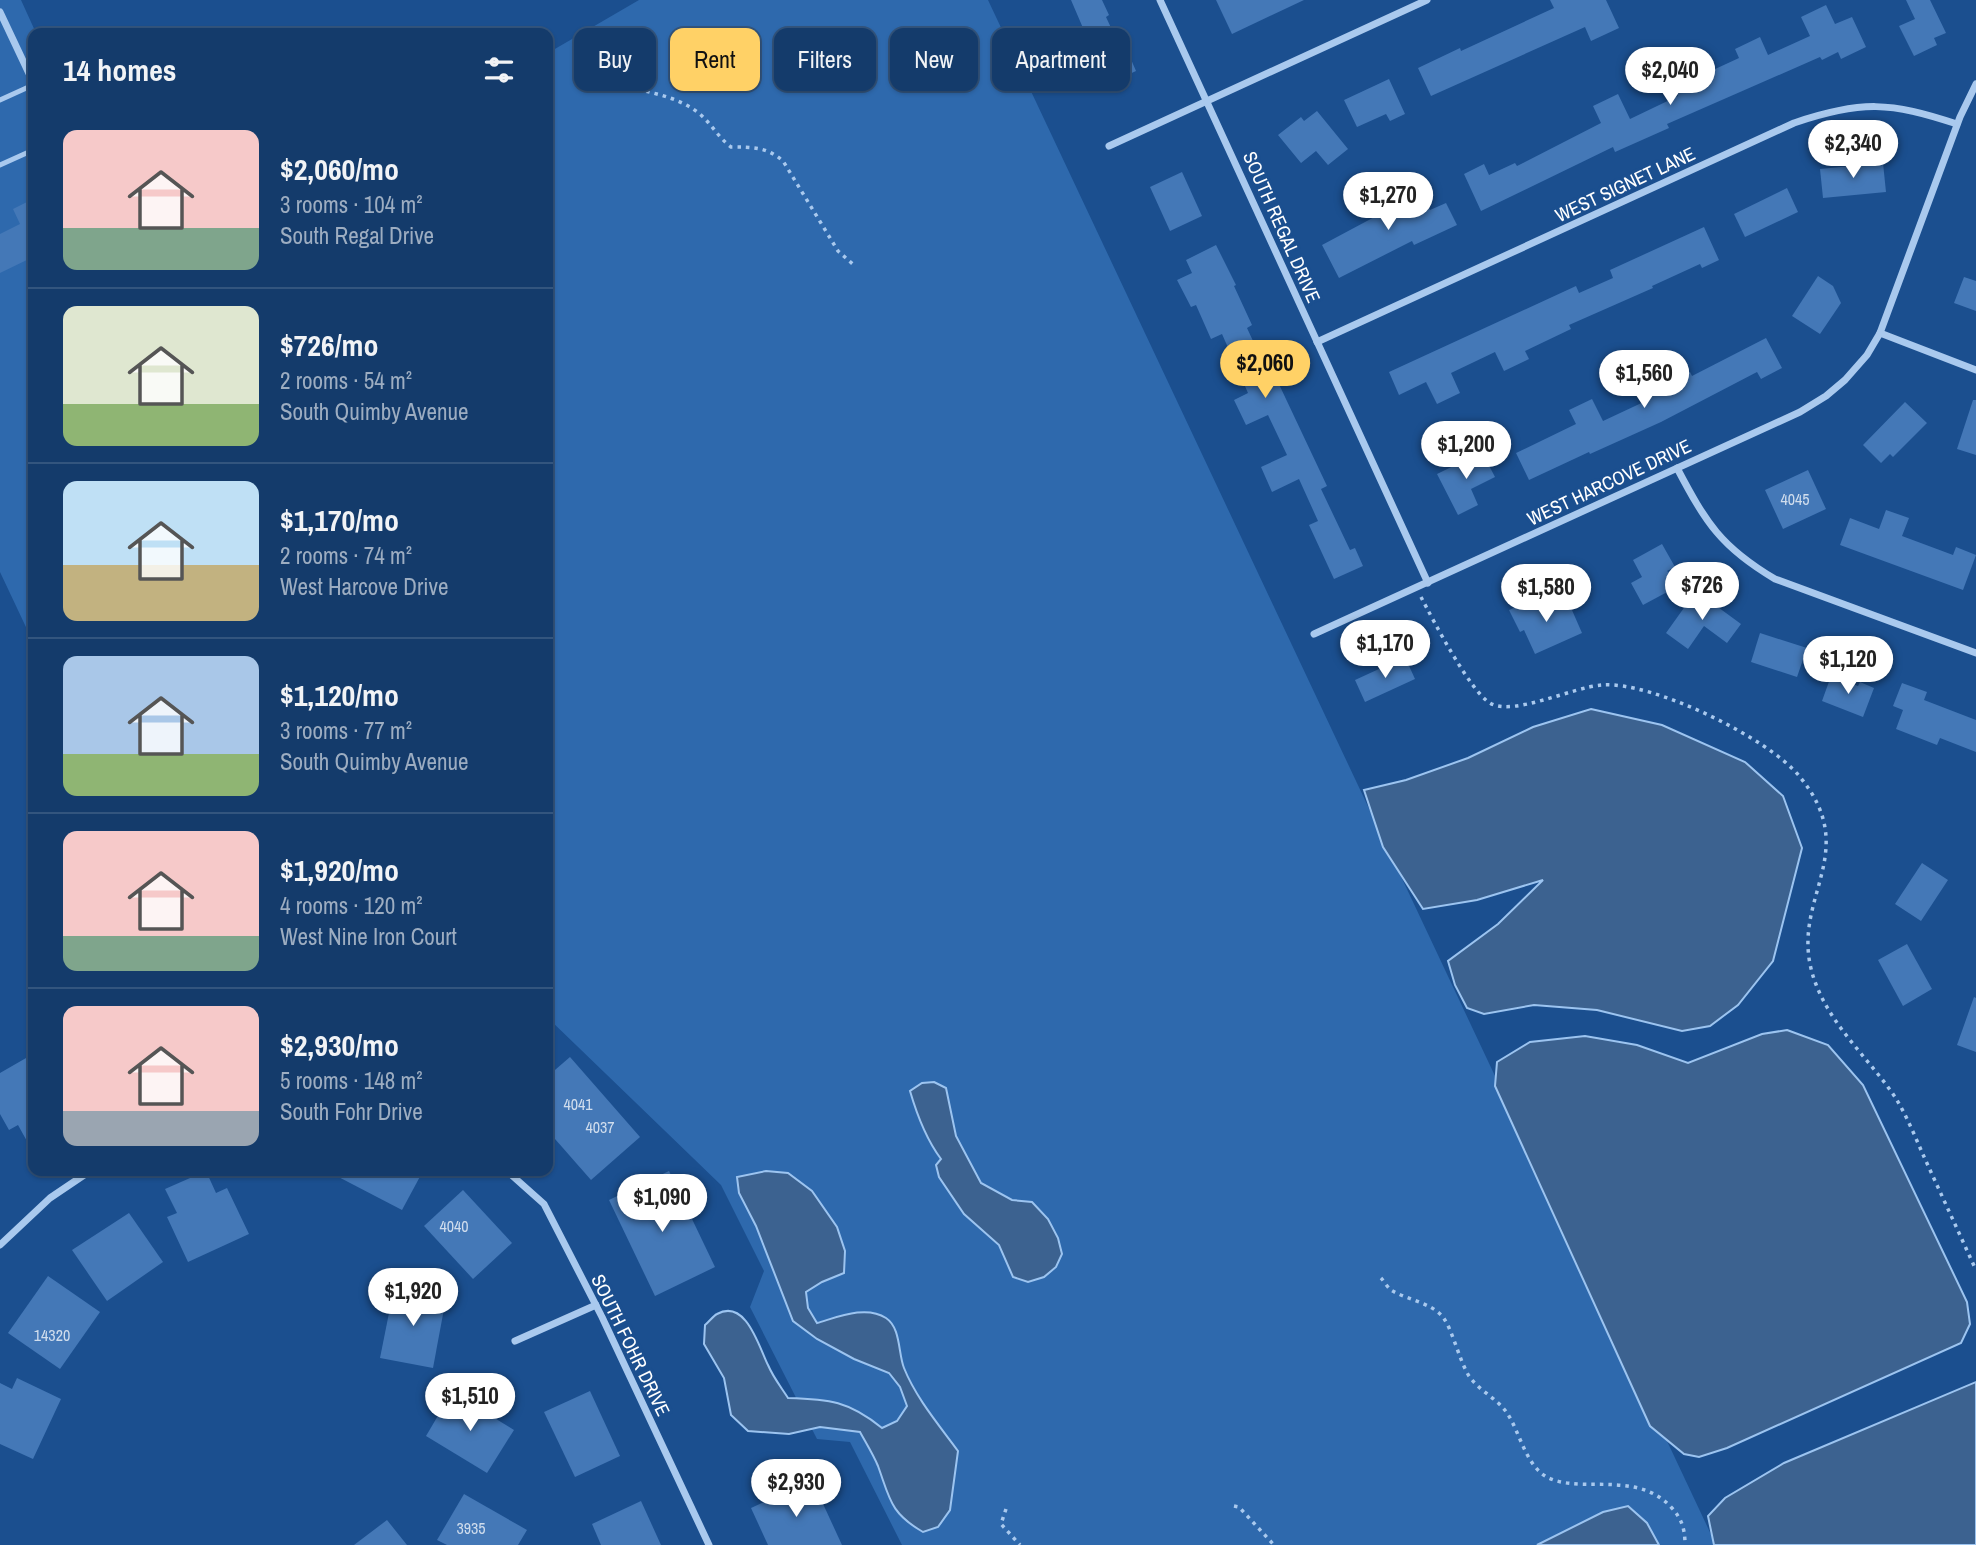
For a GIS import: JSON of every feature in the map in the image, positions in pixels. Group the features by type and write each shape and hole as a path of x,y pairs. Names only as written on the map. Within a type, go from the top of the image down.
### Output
{"street":[{"name":"SOUTH REGAL DRIVE","path":"1160,0 1428,583"},
{"path":"1109,146 1427,0"},
{"path":"0,12 28,72"},
{"name":"WEST HARCOVE DRIVE","path":"1314,634 1800,412 1826,396 1845,380 1867,355 1880,333 1957,124 1976,84"},
{"name":"WEST SIGNET LANE","path":"1317,342 1807,119 1831,111 1874,106 1918,111 1957,124"},
{"path":"1880,333 1976,370"},
{"path":"1676,468 1711,527 1749,563 1775,579 1976,653"},
{"path":"0,1245 50,1198 83,1176"},
{"name":"SOUTH FOHR DRIVE","path":"513,1176 544,1204 596,1305 709,1545"},
{"path":"515,1341 596,1305"}],"lane":[{"path":"0,100 28,86"},
{"path":"0,164 28,152"}],"path":[{"path":"646,91 699,114 731,147 759,147 773,152 783,160 838,251 855,266"},
{"path":"1416,588 1472,685 1489,703 1503,708 1522,706 1580,687 1605,684 1628,687 1679,702 1732,727 1781,758 1800,776 1816,800 1824,825 1827,849 1807,940 1810,966 1817,985 1844,1035 1895,1097 1976,1270"},
{"path":"1381,1278 1390,1289 1424,1304 1443,1318 1469,1376 1480,1390 1506,1412 1541,1473 1558,1481 1621,1485 1661,1496 1678,1515 1685,1530 1685,1545"},
{"path":"1234,1506 1240,1507 1274,1545"},
{"path":"1006,1509 1001,1524 1020,1545"}],"shaded area":[{"path":"0,0 21,0 34,28 28,28 28,631 0,572"},
{"path":"639,0 988,0 1001,28 992,28 992,91 1031,91 1716,1545 902,1545 850,1442 817,1439 750,1307 764,1271 721,1185 553,1023 553,50 574,38 574,91 656,91 656,28 591,28"},
{"path":"1591,709 1662,725 1745,762 1783,796 1802,848 1773,961 1738,1005 1710,1026 1682,1031 1597,1010 1534,1005 1484,1014 1467,1008 1455,985 1448,961 1498,924 1543,880 1477,900 1423,909 1383,847 1364,790 1406,780 1468,758 1533,727"},
{"path":"1787,1030 1828,1045 1863,1085 1967,1302 1970,1324 1961,1343 1727,1448 1699,1457 1684,1454 1650,1426 1495,1086 1497,1062 1530,1042 1585,1036 1637,1045 1688,1063 1762,1034"},
{"path":"934,1082 946,1088 956,1136 981,1183 1012,1200 1032,1202 1048,1219 1058,1238 1062,1254 1056,1267 1044,1277 1028,1282 1013,1277 999,1245 964,1214 939,1177 936,1165 941,1159 922,1126 910,1091 922,1083"},
{"path":"766,1171 788,1173 812,1191 837,1227 845,1251 844,1273 806,1292 808,1308 817,1323 861,1312 878,1314 891,1322 904,1368 915,1390 958,1451 950,1510 938,1527 923,1532 897,1511 860,1432 820,1427 789,1434 748,1431 731,1415 724,1378 704,1344 705,1325 716,1315 727,1311 744,1318 756,1337 772,1374 788,1398 838,1403 859,1412 882,1428 897,1421 907,1406 900,1387 889,1373 854,1359 817,1339 793,1321 756,1226 739,1193 737,1177"},
{"path":"1976,1382 1976,1545 1714,1545 1708,1516 1725,1498 1784,1463"},
{"path":"1628,1506 1647,1523 1659,1545 1537,1545 1603,1512"}],"building":[{"path":"1071,0 1102,0 1111,28 1083,28"},
{"path":"1216,0 1304,0 1232,34"},
{"path":"1550,0 1606,0 1619,28 1591,41 1585,27 1431,96 1418,68 1554,8"},
{"path":"1906,0 1930,0 1946,33 1934,38 1937,45 1914,56 1899,26 1915,19"},
{"path":"1826,5 1835,24 1852,17 1866,47 1841,59 1838,52 1822,60 1820,57 1667,124 1669,128 1615,152 1613,147 1481,211 1464,174 1484,164 1489,175 1515,163 1517,166 1601,123 1593,106 1618,94 1630,119 1678,96 1674,88 1739,58 1735,49 1760,37 1768,55 1810,36 1801,17"},
{"path":"1130,57 1136,71 1130,74"},
{"path":"1389,79 1405,114 1390,121 1386,114 1357,127 1344,100"},
{"path":"1317,111 1348,149 1328,165 1316,151 1301,163 1278,135 1301,117 1304,121"},
{"path":"1883,163 1886,192 1823,198 1820,169"},
{"path":"1182,172 1202,216 1170,231 1150,187"},
{"path":"1419,187 1430,210 1446,203 1457,225 1414,245 1412,241 1339,278 1322,245 1395,206 1392,199"},
{"path":"1787,188 1798,212 1745,237 1734,214"},
{"path":"28,202 28,259 0,273 0,234 20,224 13,209"},
{"path":"1704,227 1719,260 1702,268 1700,264 1569,325 1571,329 1525,351 1529,359 1504,371 1495,352 1451,373 1460,393 1437,404 1426,382 1399,395 1389,372 1576,286 1579,293 1613,278 1610,270"},
{"path":"1216,245 1252,325 1247,328 1272,382 1277,380 1327,486 1321,489 1350,550 1355,548 1363,566 1334,579 1309,525 1318,521 1299,479 1272,492 1261,467 1287,455 1268,415 1246,425 1234,400 1248,393 1222,334 1211,339 1196,305 1191,307 1177,280 1192,273 1186,260"},
{"path":"1818,276 1833,286 1841,303 1820,334 1792,316"},
{"path":"1964,277 1976,281 1976,311 1954,303"},
{"path":"1766,338 1782,368 1761,379 1757,372 1661,422 1529,480 1516,453 1576,424 1569,410 1592,399 1603,421 1650,399 1647,394 1690,372 1692,376"},
{"path":"1973,400 1976,400 1976,455 1957,449"},
{"path":"1905,402 1927,423 1893,457 1890,454 1881,463 1863,445"},
{"path":"1482,452 1495,477 1471,489 1478,505 1458,515 1437,474"},
{"path":"1808,470 1826,509 1783,529 1765,490"},
{"path":"1886,510 1909,518 1902,536 1953,555 1956,547 1976,555 1963,590 1840,545 1850,518 1879,529"},
{"path":"1662,544 1675,567 1667,571 1684,583 1643,605 1631,583 1642,577 1633,560"},
{"path":"1696,591 1741,624 1727,643 1704,626 1688,649 1666,633"},
{"path":"1535,599 1541,613 1568,601 1582,633 1535,654 1524,630 1520,632 1509,610"},
{"path":"1760,633 1807,648 1797,677 1751,662"},
{"path":"1405,657 1415,679 1365,702 1355,680"},
{"path":"1831,676 1858,686 1860,682 1874,688 1863,717 1822,701"},
{"path":"1902,683 1927,692 1924,700 1976,720 1976,752 1940,738 1937,745 1896,729 1903,710 1893,706"},
{"path":"1922,863 1948,880 1921,921 1895,904"},
{"path":"1907,944 1932,989 1903,1006 1878,960"},
{"path":"1974,997 1976,998 1976,1052 1957,1045"},
{"path":"28,1057 28,1143 18,1125 9,1130 0,1114 0,1073"},
{"path":"570,1057 640,1137 591,1180 553,1137 553,1072"},
{"path":"669,1171 715,1267 655,1296 609,1200"},
{"path":"195,1176 208,1176 216,1193 227,1188 249,1234 188,1262 167,1217 177,1213 165,1189"},
{"path":"337,1176 420,1176 402,1210"},
{"path":"463,1190 512,1243 473,1279 424,1226"},
{"path":"129,1213 163,1262 107,1301 72,1250"},
{"path":"48,1276 100,1312 60,1369 8,1333"},
{"path":"394,1288 446,1298 433,1368 380,1358"},
{"path":"17,1378 61,1399 33,1459 0,1444 0,1383 12,1389"},
{"path":"590,1391 620,1456 575,1477 544,1412"},
{"path":"452,1392 514,1430 487,1473 426,1436"},
{"path":"812,1480 842,1545 768,1545 751,1508"},
{"path":"464,1494 527,1530 518,1545 447,1545 437,1540"},
{"path":"641,1501 661,1545 601,1545 592,1524"},
{"path":"387,1520 407,1545 354,1545"}]}
